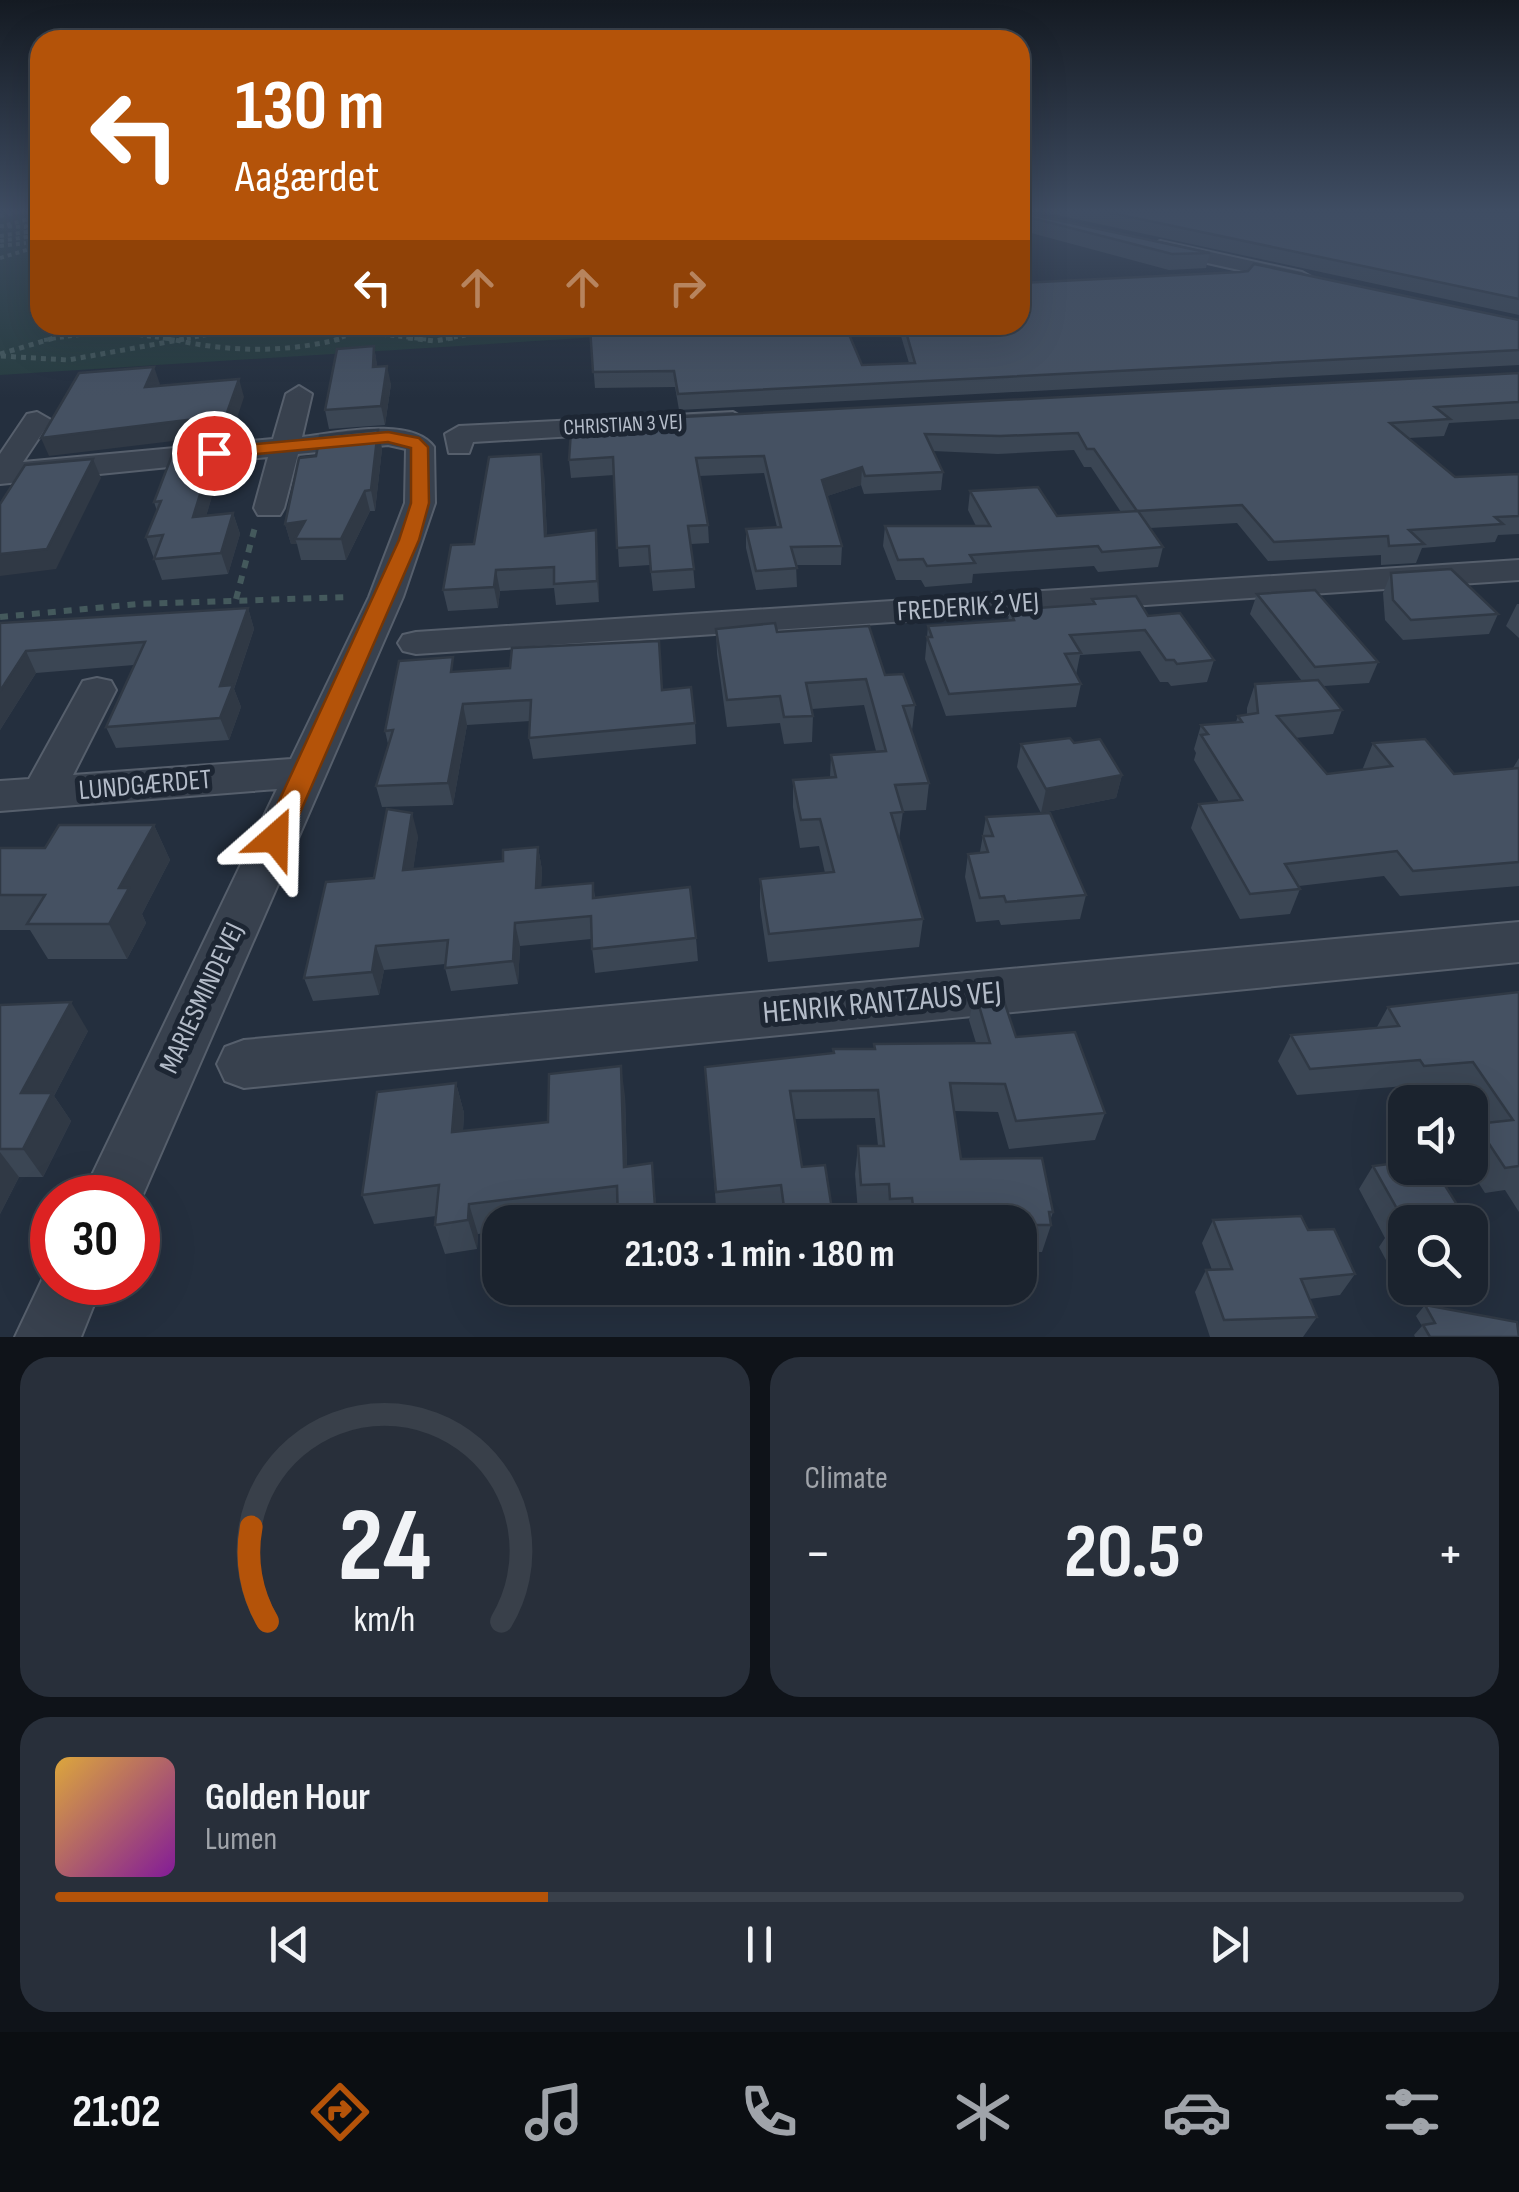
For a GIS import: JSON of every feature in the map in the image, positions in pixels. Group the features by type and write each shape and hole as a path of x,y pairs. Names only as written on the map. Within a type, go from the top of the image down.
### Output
{"street":[{"path":"1206,279 1244,273"},
{"path":"1283,273 1327,283"},
{"path":"268,508 299,394"},
{"name":"CHRISTIAN 3 VEJ","path":"440,456 459,434 762,418"},
{"path":"0,474 36,420"},
{"path":"0,474 402,438 440,456"},
{"name":"MARIESMINDEVEJ","path":"122,1175 386,596 440,456"},
{"name":"FREDERIK 2 VEJ","path":"416,644 1519,570"},
{"name":"LUNDGÆRDET","path":"12,796 97,690"},
{"name":"LUNDGÆRDET","path":"12,796 306,772"},
{"name":"HENRIK RANTZAUS VEJ","path":"244,1064 1519,942"},
{"path":"48,1337 62,1305"}],"path":[{"path":"0,355 78,335"},
{"path":"146,335 215,349 268,350 354,335"},
{"path":"0,355 46,362 88,360 217,335"},
{"path":"375,335 450,340 479,335"},
{"path":"236,598 259,511 268,508"},
{"path":"0,616 236,598 386,596"},
{"path":"120,621 130,605"}],"green space":[{"path":"0,273 30,273 30,335 630,335 0,375"}],"building":[{"path":"1298,273 1519,320 1519,350 678,394 674,371 593,372 590,335 849,335 862,365 915,363 907,335 1030,335 1030,282"},
{"path":"1398,273 1519,273 1519,299"},
{"path":"374,346 373,367 387,366 381,406 325,410 337,349"},
{"path":"154,367 145,387 239,379 224,421 185,425 187,420 41,438 79,373"},
{"path":"1519,373 1519,402 1435,407 1450,419 1390,423 1455,477 1519,474 1519,516 1495,517 1503,524 1409,530 1424,544 1389,546 1388,536 1274,542 1242,505 1137,511 1094,449 1087,449 1078,433 925,434 943,472 865,476 862,467 822,480 842,546 791,547 797,568 756,571 746,529 781,527 764,456 696,458 708,525 688,526 694,569 651,572 649,546 617,548 613,457 569,460 571,431 683,424 682,417"},
{"path":"378,430 371,490 365,491 341,539 295,539 305,521 285,524 299,458 316,456 320,436"},
{"path":"215,446 193,517 233,513 221,553 154,559 163,535 146,537 161,501 154,502 174,450"},
{"path":"541,454 545,536 596,530 597,581 554,584 554,567 496,570 494,587 443,590 451,545 474,544 489,457"},
{"path":"93,459 47,549 0,554 0,504 25,465"},
{"path":"1038,487 1057,516 1138,511 1163,547 1102,552 1098,546 970,555 975,563 927,566 923,559 898,560 885,526 990,526 970,491"},
{"path":"1451,569 1498,614 1411,620 1393,600 1391,573"},
{"path":"1315,590 1378,662 1315,667 1257,594"},
{"path":"1136,596 1148,616 1180,613 1214,660 1177,664 1166,660 1145,630 1070,635 1081,653 1065,654 1081,684 949,694 927,637 932,637 928,626 1014,620 1010,610 1095,604 1092,599"},
{"path":"248,608 220,686 233,685 220,718 106,727 145,642 26,651 0,691 0,623"},
{"path":"775,623 777,632 869,626 885,675 903,674 915,705 903,706 929,783 895,785 903,812 891,813 923,919 769,934 760,879 834,872 820,819 801,820 793,780 836,777 831,755 886,751 866,679 806,683 813,716 784,717 780,696 727,700 716,629"},
{"path":"659,641 662,690 691,687 695,723 529,738 531,700 463,704 448,783 376,786 393,730 385,731 399,661 453,657 451,672 510,668 512,648"},
{"path":"1318,680 1342,710 1277,716 1327,774 1392,766 1373,743 1425,739 1454,774 1519,768 1519,862 1413,871 1397,851 1285,864 1300,889 1250,894 1199,804 1242,800 1201,735 1208,734 1201,725 1242,722 1238,716 1258,713 1255,684"},
{"path":"1070,738 1074,743 1100,739 1122,775 1046,789 1021,744"},
{"path":"387,809 412,813 403,870 503,861 503,850 538,847 536,888 593,883 593,898 690,887 696,938 592,949 591,916 515,923 513,961 445,968 448,940 376,946 372,972 304,978 326,882 374,878"},
{"path":"1050,813 1086,895 1006,902 1004,896 980,898 968,854 988,852 983,836 993,836 986,817"},
{"path":"59,825 154,825 119,888 129,888 109,924 27,924 45,895 0,895 0,848 45,848"},
{"path":"1000,989 1016,1037 1075,1032 1105,1113 1016,1121 1005,1084 950,1083 961,1159 1042,1158 1053,1212 1049,1212 1051,1225 1037,1225 1037,1205 913,1205 912,1198 890,1199 889,1184 861,1185 858,1146 884,1146 878,1090 790,1091 802,1167 825,1165 831,1205 784,1205 781,1185 716,1192 705,1067 834,1053 833,1049 875,1049 874,1044 990,1043 975,992"},
{"path":"1519,992 1519,1166 1505,1168 1488,1142 1488,1123 1513,1120 1473,1062 1424,1066 1420,1060 1310,1069 1291,1035 1399,1026 1388,1007"},
{"path":"71,1002 21,1093 52,1093 23,1149 0,1149 0,1005"},
{"path":"621,1066 624,1167 652,1163 655,1205 618,1205 617,1186 469,1204 468,1220 435,1225 439,1185 362,1195 377,1092 456,1083 452,1132 548,1122 549,1074"},
{"path":"1388,1164 1388,1185 1445,1185 1457,1205 1395,1205 1373,1166"},
{"path":"1301,1216 1308,1230 1334,1229 1355,1274 1301,1279 1317,1317 1224,1320 1206,1270 1232,1269 1213,1220"},
{"path":"1425,1305 1517,1322 1519,1337 1430,1337 1423,1325 1435,1323"}],"route":[{"path":"214,453 388,437 402,438 420,447 420,503 409,540 275,838"}]}
